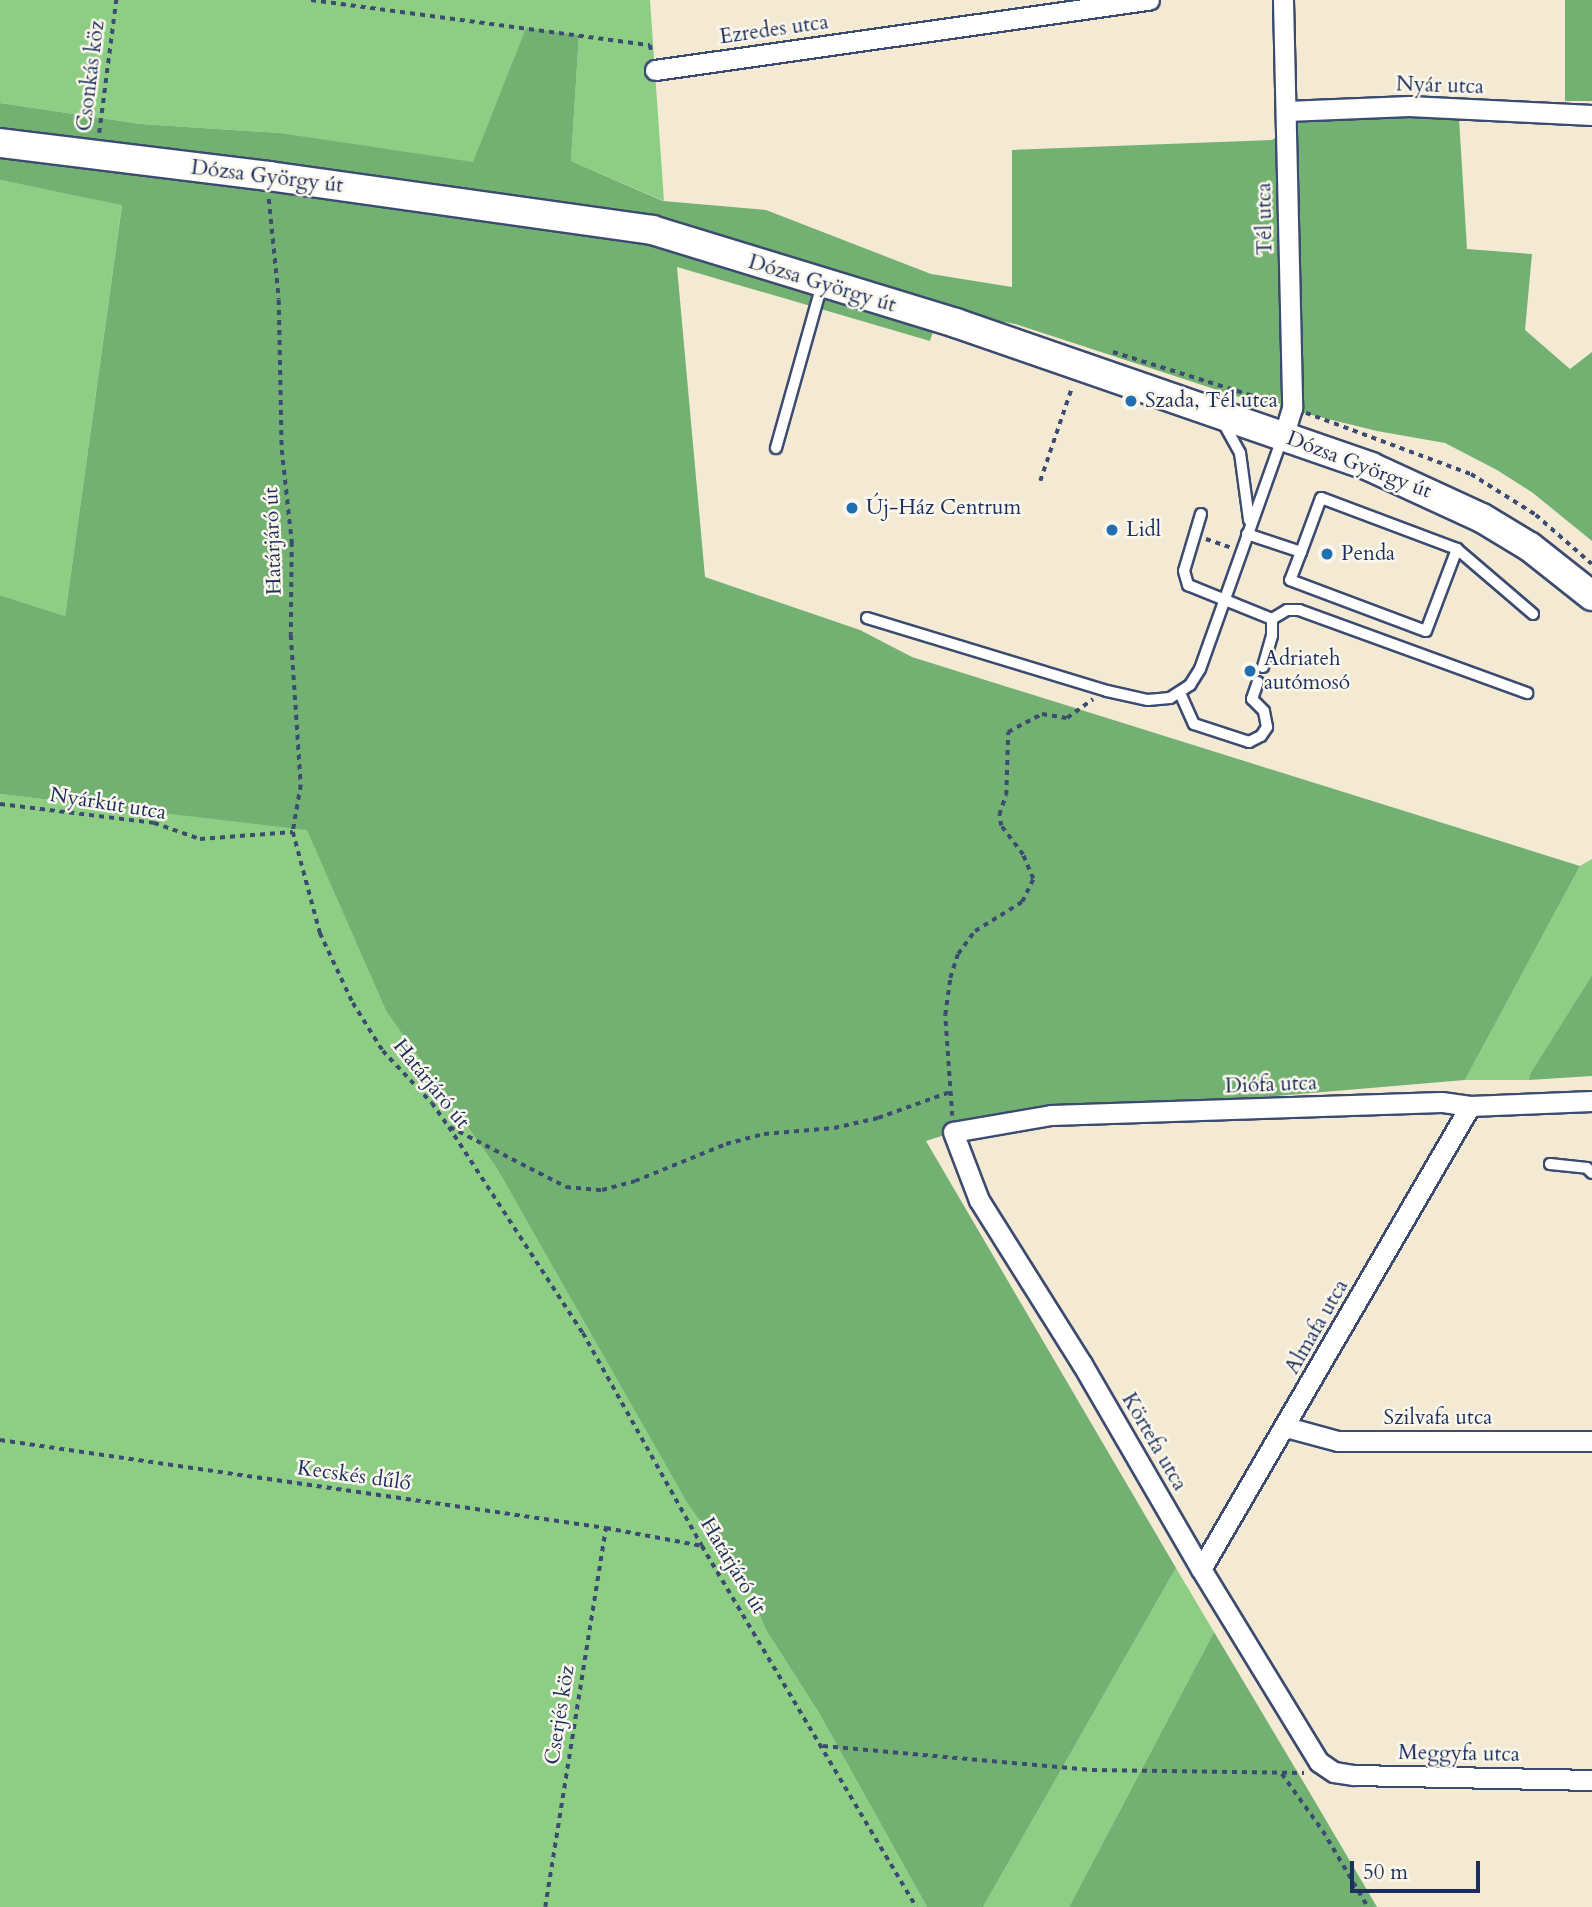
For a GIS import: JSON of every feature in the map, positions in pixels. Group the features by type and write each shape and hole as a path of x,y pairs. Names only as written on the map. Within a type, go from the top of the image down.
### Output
{"main road":[{"name":"Dózsa György út","path":"0,143 269,176 652,230 956,323 1371,467 1482,518 1530,547 1592,596"}],"street":[{"name":"Ezredes utca","path":"655,70 1150,0"},
{"name":"Tél utca","path":"1283,0 1292,408 1284,435"},
{"name":"Nyár utca","path":"1286,111 1409,106 1592,115"},
{"name":"Diófa utca","path":"953,1132 1051,1115 1441,1102 1470,1107 1592,1101"},
{"name":"Almafa utca","path":"1201,1569 1470,1107"},
{"name":"Körtefa utca","path":"953,1132 979,1200 1082,1364 1201,1569 1314,1753 1327,1769"},
{"name":"Szilvafa utca","path":"1286,1427 1338,1441 1592,1441"},
{"name":"Meggyfa utca","path":"1327,1769 1354,1775 1592,1780"}],"lane":[{"path":"776,448 822,284"},
{"path":"1215,413 1240,453 1248,529"},
{"path":"867,618 1097,688 1148,700 1159,700 1180,693 1200,669 1248,529 1284,435"},
{"path":"1457,549 1426,631 1290,580 1321,498 1457,549 1533,614"},
{"path":"1201,514 1184,572 1185,581 1192,590 1272,620"},
{"path":"1248,529 1301,552"},
{"path":"1272,620 1287,610 1299,610 1527,693"},
{"path":"1263,667 1272,636 1272,620"},
{"path":"1180,693 1194,724 1242,741 1255,740 1267,727 1264,711 1252,699 1258,682"},
{"path":"1550,1164 1587,1168 1592,1174"}],"path":[{"name":"Csonkás köz","path":"96,155 116,0"},
{"path":"311,0 650,45"},
{"name":"Határjáró út","path":"269,176 282,366 282,450 291,504 291,635 301,785 293,832 320,933 353,1003 383,1051 432,1103 583,1333 702,1546 916,1907"},
{"path":"1292,408 1471,474 1536,515 1592,564"},
{"path":"1040,481 1061,423"},
{"path":"1195,536 1241,551"},
{"path":"953,1132 944,1015 950,978 958,954 975,931 1022,902 1033,879 1023,855 1002,826 999,815 1006,795 1007,732 1042,714 1067,718 1092,699 1097,688"},
{"name":"Nyárkút utca","path":"0,804 154,823 200,839 293,832"},
{"path":"449,1127 566,1186 602,1190 635,1181 726,1144 764,1134 834,1128 878,1118 950,1092"},
{"name":"Kecskés dűlő","path":"0,1440 606,1528 702,1546"},
{"name":"Cserjés köz","path":"545,1907 606,1528"},
{"path":"823,1746 1092,1770 1282,1774 1327,1769"},
{"path":"1282,1774 1323,1831 1368,1907"}],"green space":[{"path":"0,0 650,0 664,201 571,161 579,35 526,29 473,163 281,133 141,124 0,103"},
{"path":"1565,0 1592,0 1592,101 1565,101"},
{"path":"526,28 579,35 571,161 663,201 766,210 931,274 1012,287 1012,150 1272,140 1309,114 1459,118 1467,249 1532,254 1525,330 1570,369 1592,352 1592,541 1533,493 1497,470 1445,443 1377,431 1242,398 1015,324 940,311 930,341 677,267 705,577 860,630 912,657 1580,866 1465,1080 1051,1115 954,1132 926,1141 1176,1568 983,1907 927,1907 819,1713 766,1630 748,1587 688,1504 496,1167 386,1011 307,830 0,794 0,595 65,616 122,205 0,180 0,103 141,124 281,133 473,162"},
{"path":"0,180 122,204 65,616 0,595"},
{"path":"0,794 307,829 386,1011 496,1167 688,1503 748,1587 766,1630 819,1713 927,1907 0,1907"},
{"path":"1592,859 1592,975 1530,1074 1529,1080 1465,1080 1580,866"},
{"path":"1592,975 1592,1076 1529,1080 1530,1074"},
{"path":"1176,1568 1214,1632 1069,1907 983,1907"},
{"path":"1214,1632 1307,1788 1377,1907 1069,1907"}],"place":[{"name":"Szada, Tél utca","path":"1131,401"},
{"name":"Új-Ház Centrum","path":"852,508"},
{"name":"Lidl","path":"1112,530"},
{"name":"Penda","path":"1327,554"},
{"name":"Adriateh autómosó","path":"1250,671"}]}
